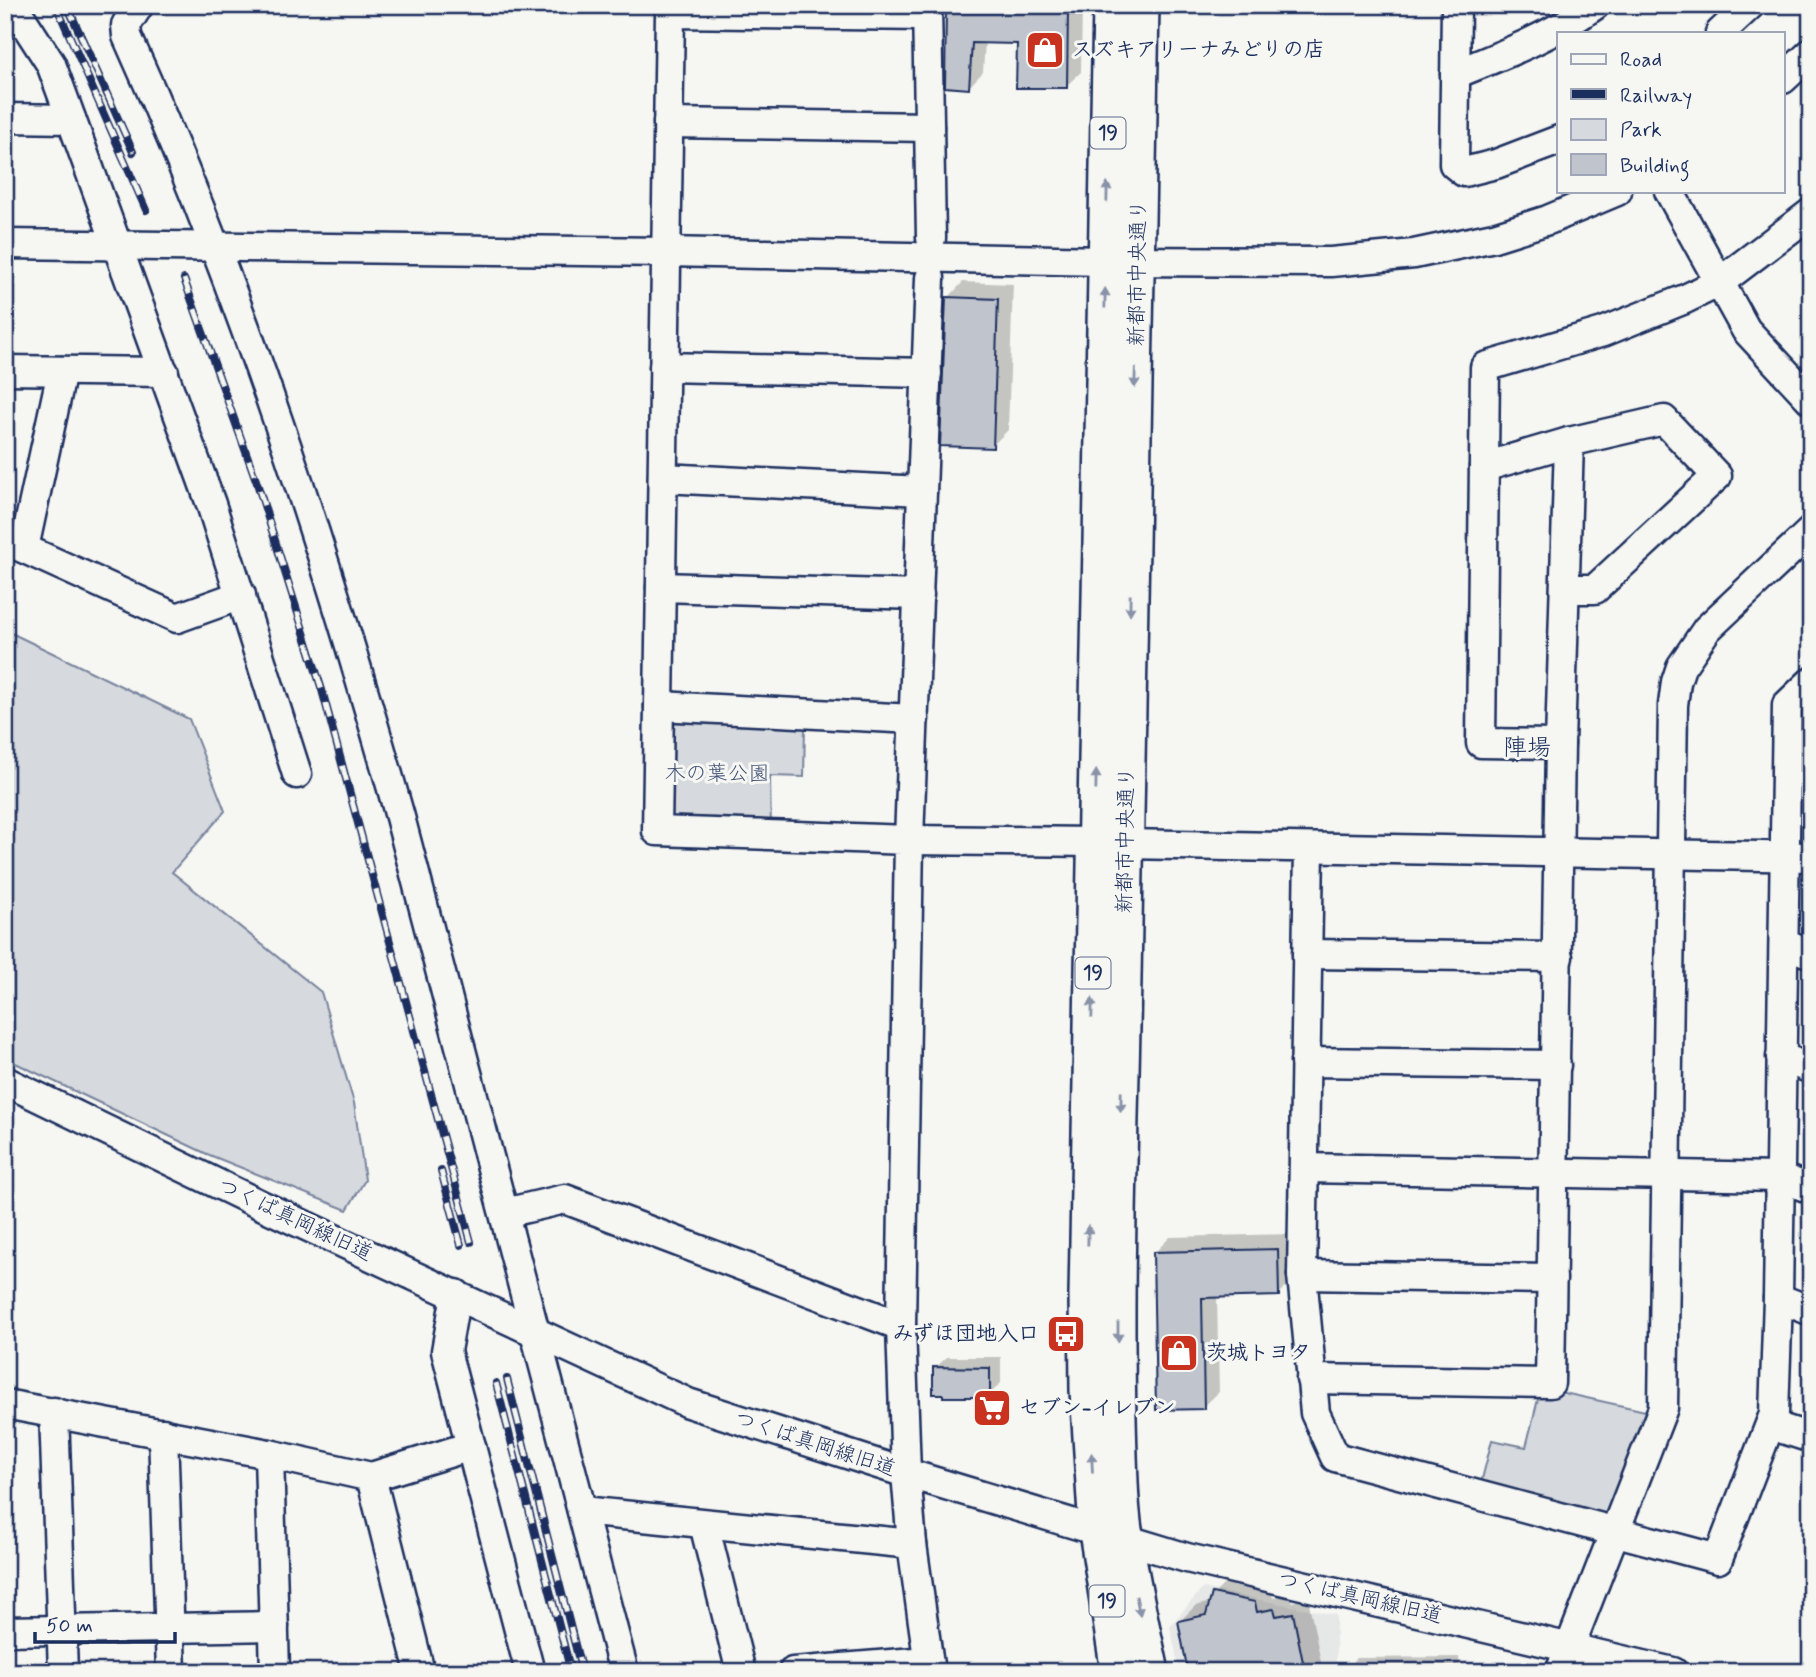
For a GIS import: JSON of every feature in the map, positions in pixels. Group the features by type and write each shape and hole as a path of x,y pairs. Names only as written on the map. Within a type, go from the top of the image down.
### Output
{"main road":[{"name":"新都市中央通り","path":"1111,5 1122,261"},
{"name":"新都市中央通り","path":"1119,1672 1112,1535 1120,1483 1119,1205 1110,843 1122,261 1141,5"},
{"name":"新都市中央通り","path":"1112,1535 1152,1672"}],"street":[{"path":"13,5 51,64 164,372 241,595 296,774"},
{"path":"138,5 126,25 127,36 214,246 287,447 355,659 400,817 537,1332 624,1672"},
{"path":"1456,5 1454,164 1464,172 1496,164 1557,141"},
{"path":"1455,74 1518,49 1595,5"},
{"path":"1721,32 1749,5"},
{"path":"931,238 927,11 670,13 657,831 909,840 1798,857"},
{"path":"5,118 71,119"},
{"path":"668,123 929,127"},
{"path":"5,244 1122,261 1331,261 1414,254 1494,237 1548,220 1615,192"},
{"path":"1670,192 1746,330 1811,400"},
{"path":"1560,744 1481,743 1485,366 1603,332 1685,299 1720,282 1806,225"},
{"path":"793,1672 929,1666 912,1544 906,1473 901,1326 909,840 930,278"},
{"path":"664,367 927,373"},
{"path":"5,370 164,372"},
{"path":"62,371 15,544 177,618 241,595"},
{"path":"1484,467 1569,442 1664,420 1717,476 1595,589 1566,589"},
{"path":"1311,1379 1550,1383 1560,744 1569,442"},
{"path":"663,478 922,491"},
{"path":"1566,1659 1663,1408 1673,705 1676,682 1681,667 1707,629 1811,531"},
{"path":"661,587 919,595"},
{"path":"1309,848 1302,1275 1315,1413 1335,1457 1718,1559 1774,1414 1784,943 1798,857 1787,705 1811,682"},
{"path":"659,706 914,719"},
{"path":"1784,943 1811,954"},
{"path":"1307,954 1558,957"},
{"path":"1781,1057 1811,1069"},
{"path":"1305,1062 1556,1065"},
{"name":"つくば真岡線旧道","path":"5,1081 259,1204 688,1403 906,1473 1187,1558 1566,1659 1673,1672"},
{"path":"1304,1168 1779,1177 1811,1189"},
{"path":"505,1213 565,1199 901,1326"},
{"path":"1302,1275 1552,1279"},
{"path":"456,1294 446,1351 530,1672"},
{"path":"1778,1298 1811,1311"},
{"path":"5,1404 269,1454 371,1477 471,1446"},
{"path":"54,1412 63,1672"},
{"path":"1771,1425 1811,1438"},
{"path":"163,1433 171,1672"},
{"path":"269,1454 275,1672"},
{"path":"371,1477 420,1672"},
{"path":"582,1511 912,1544"},
{"path":"704,1524 741,1672"},
{"path":"5,1631 274,1626"}],"shaded area":[{"path":"1203,1588 1336,1615 1336,1672 1180,1672 1170,1626"}],"green space":[{"path":"5,630 189,719 225,811 172,872 321,992 354,1103 365,1180 347,1210 207,1154 5,1058"},
{"name":"木の葉公園","path":"672,722 805,724 804,777 770,776 771,829 670,827"},
{"path":"1540,1391 1555,1391 1650,1412 1610,1515 1601,1519 1480,1487 1492,1440 1526,1447"}],"building":[{"path":"946,8 1068,9 1067,88 1016,88 1017,44 972,43 969,89 945,87"},
{"path":"946,297 998,299 993,448 940,446"},
{"name":"茨城トヨタ","path":"1278,1249 1279,1296 1202,1298 1204,1409 1156,1410 1153,1252"},
{"path":"933,1367 990,1368 990,1397 943,1397 943,1394 933,1394"},
{"path":"1212,1593 1255,1602 1257,1612 1274,1609 1276,1616 1293,1613 1305,1672 1188,1672 1178,1621 1206,1615"}],"railway":[{"path":"56,5 146,210"},
{"path":"67,5 133,152"},
{"path":"184,279 257,483 322,690 471,1242"},
{"path":"441,1171 461,1245"},
{"path":"507,1379 582,1672"},
{"path":"496,1383 571,1672"}],"place":[{"name":"スズキアリーナみどりの店","path":"1045,50"},
{"name":"みずほ団地入口","path":"1066,1334"},
{"name":"茨城トヨタ","path":"1179,1353"},
{"name":"セブン-イレブン","path":"992,1408"}],"district":[{"name":"陣場","path":"1527,748"}]}
